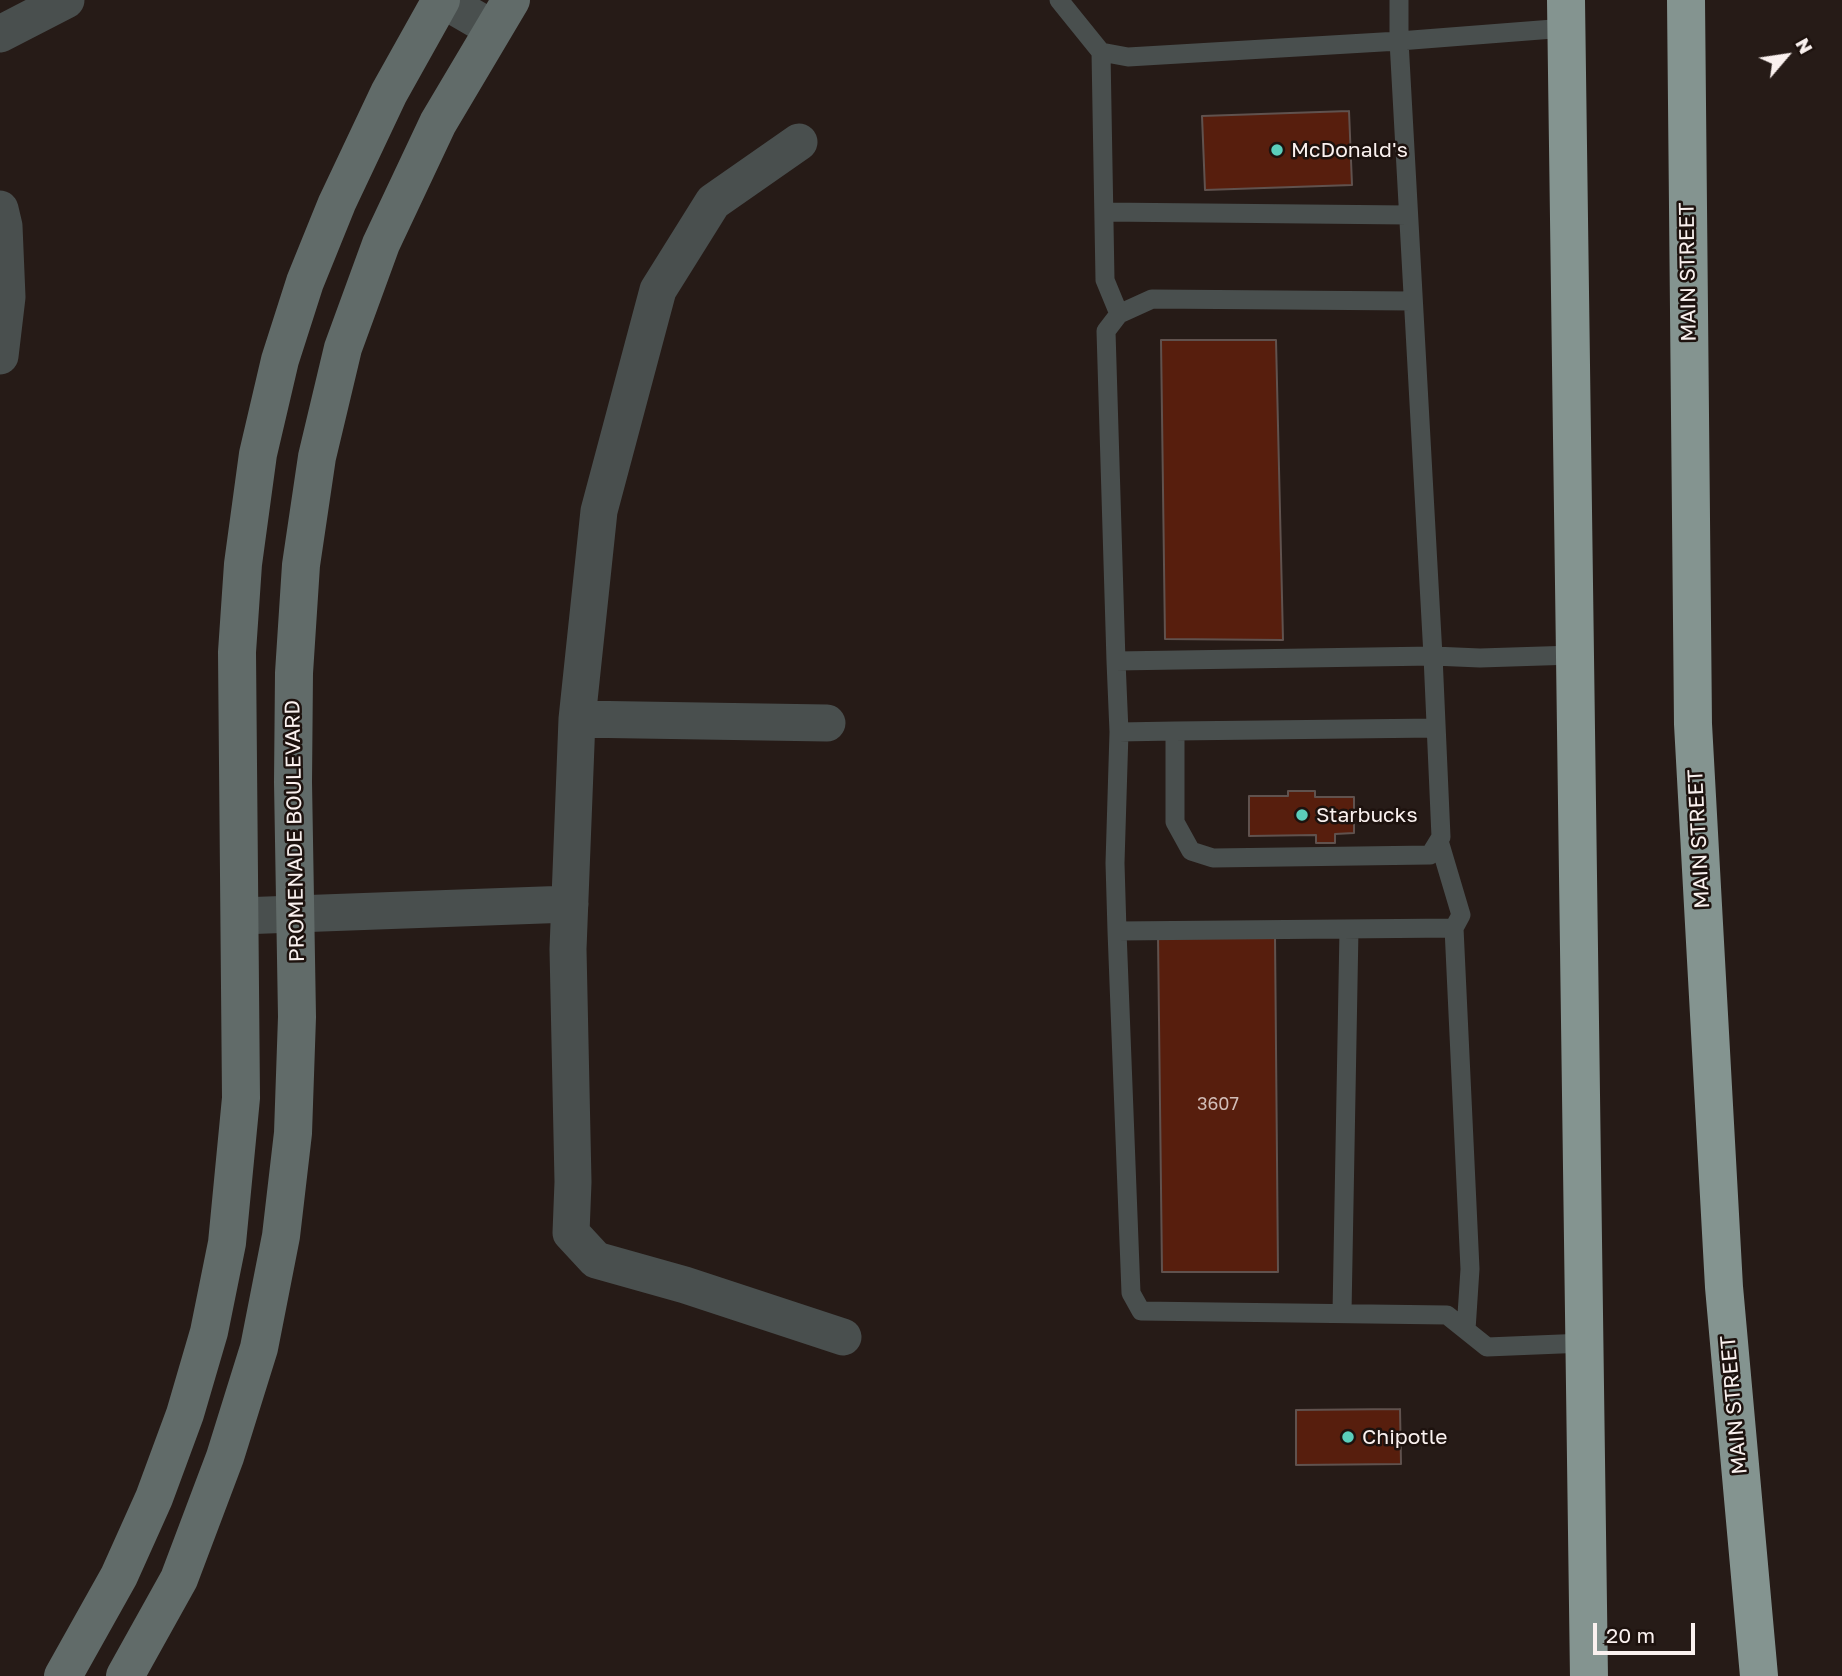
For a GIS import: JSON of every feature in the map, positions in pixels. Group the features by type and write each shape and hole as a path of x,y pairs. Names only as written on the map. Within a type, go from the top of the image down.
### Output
{"highway":[{"name":"MAIN STREET","path":"1686,0 1693,724 1724,1287 1759,1676"},
{"path":"1566,14 1589,1676"}],"street":[{"path":"0,34 66,0"},
{"path":"62,1676 118,1576 154,1498 185,1414 209,1332 227,1243 241,1098 237,652 243,564 258,454 280,360 305,282 337,203 389,93 442,0 502,15"},
{"name":"PROMENADE BOULEVARD","path":"125,1676 179,1579 225,1457 259,1348 281,1236 293,1133 297,1017 294,673 302,565 317,457 343,348 382,244 438,123 502,15"},
{"path":"799,142 713,202 658,290 599,512 577,719 568,949 573,1182 571,1233 596,1260 685,1285 843,1337"},
{"path":"0,209 4,226 7,297 0,356"},
{"path":"577,719 827,723"},
{"path":"240,916 570,904"}],"lane":[{"path":"1059,0 1101,52 1105,280 1119,314"},
{"path":"1175,731 1175,822 1191,850 1213,858 1430,855 1441,837 1399,0"},
{"path":"1101,52 1128,57 1399,41 1566,14"},
{"path":"1104,212 1408,215"},
{"path":"1413,301 1152,299 1119,314 1106,331 1119,732 1115,863 1131,1293 1140,1311 1447,1315 1487,1347 1585,1343"},
{"path":"1116,661 1574,655"},
{"path":"1119,732 1436,728"},
{"path":"1439,841 1461,915 1454,928 1470,1269 1466,1330"},
{"path":"1117,931 1454,928"},
{"path":"1342,1313 1349,929"}],"building":[{"name":"McDonald's","path":"1349,111 1352,185 1205,190 1202,116"},
{"path":"1161,340 1276,340 1283,640 1165,639"},
{"name":"Starbucks","path":"1288,791 1315,791 1315,797 1354,797 1354,833 1335,834 1335,843 1316,843 1316,835 1249,836 1249,796 1288,796"},
{"path":"1158,936 1275,936 1278,1272 1162,1272"},
{"name":"Chipotle","path":"1400,1409 1401,1464 1296,1465 1296,1410"}],"place":[{"name":"McDonald's","path":"1277,150"},
{"name":"Starbucks","path":"1302,815"},
{"name":"Chipotle","path":"1348,1437"}]}
